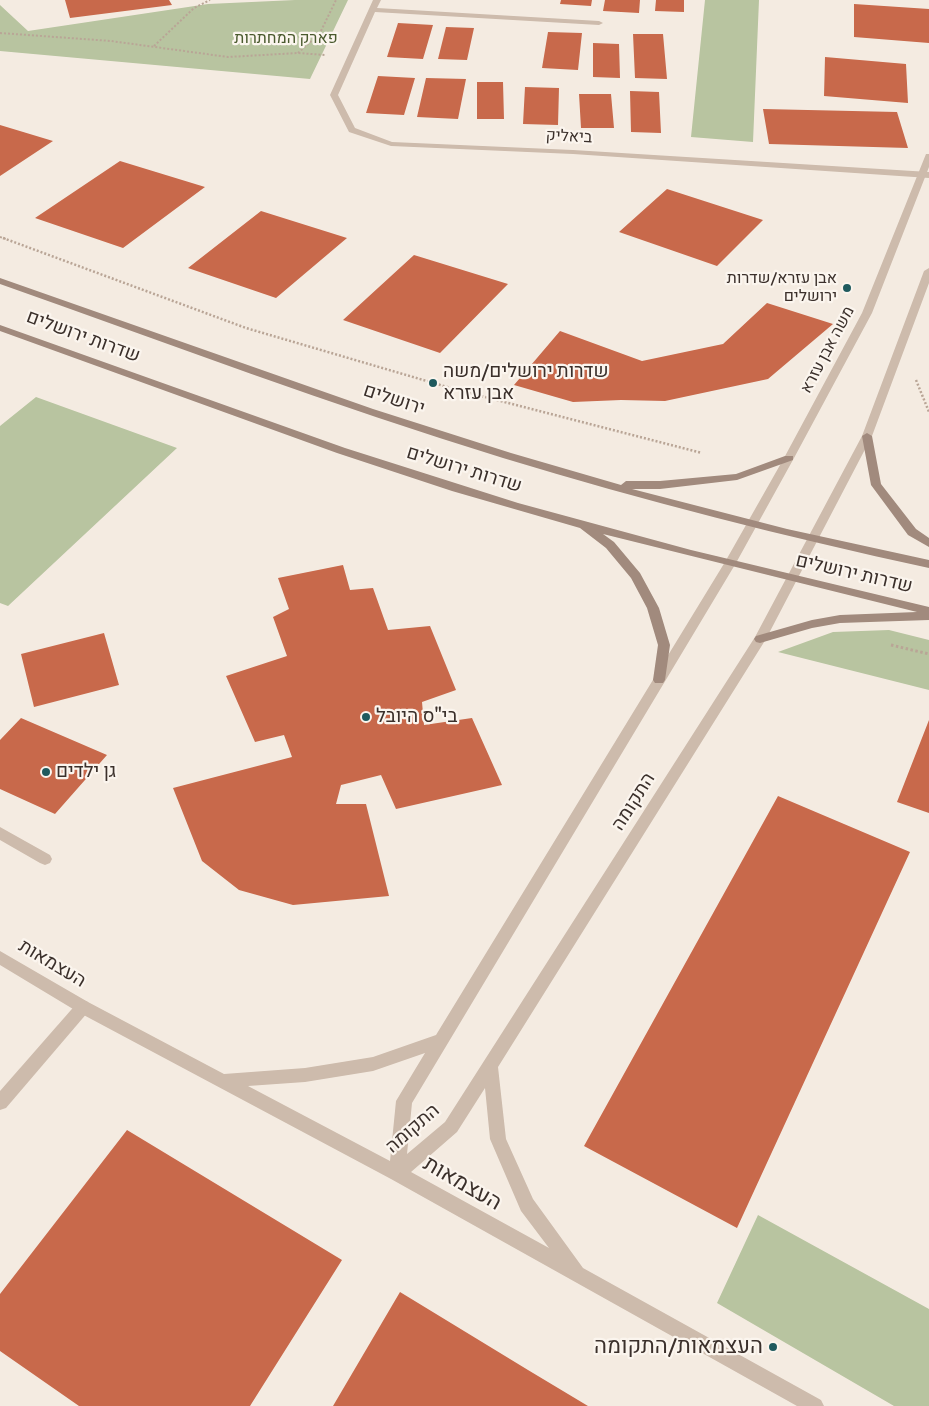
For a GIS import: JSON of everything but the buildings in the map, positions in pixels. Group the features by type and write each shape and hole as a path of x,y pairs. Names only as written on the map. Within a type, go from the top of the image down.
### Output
{"main road":[{"name":"ירושלים","path":"0,281 370,411 609,485 751,525 813,539"},
{"name":"שדרות ירושלים","path":"0,328 326,445 457,489 730,563 929,611"},
{"path":"867,436 876,485 912,532 929,543"},
{"path":"609,485 660,485 737,478 789,458"},
{"path":"579,523 610,545 636,576 652,608 664,645 659,680"},
{"name":"שדרות ירושלים","path":"813,539 929,564"},
{"path":"760,639 812,624 840,619 929,616"}],"street":[{"name":"ביאליק","path":"378,0 334,95 352,130 391,144 573,152 926,175"},
{"path":"373,10 600,23"},
{"name":"משה אבן עזרא","path":"751,525 867,313 926,175 929,156"},
{"path":"813,539 867,436 929,271"},
{"name":"התקומה","path":"397,1173 404,1101 730,563 751,525"},
{"name":"התקומה","path":"397,1173 451,1127 760,639 813,539"},
{"path":"0,833 45,859"},
{"name":"העצמאות","path":"0,957 83,1007 397,1173 580,1277 815,1406"},
{"name":"העצמאות","path":"0,1103 83,1007"},
{"path":"223,1081 305,1075 373,1064 441,1040"},
{"path":"490,1067 498,1139 527,1205 580,1277"}],"path":[{"path":"153,46 194,8 210,0"},
{"path":"298,52 320,33 336,0"},
{"path":"0,33 111,41 228,56 298,52 352,57"},
{"path":"0,237 246,328 454,389 708,455"}],"green space":[{"name":"פארק המחתרות","path":"295,0 348,0 310,79 0,51 0,5 28,31 208,4"},
{"path":"705,0 759,0 753,142 691,137"},
{"path":"36,397 177,448 8,606 0,603 0,426"},
{"path":"889,630 929,640 929,690 778,652 833,632"},
{"path":"758,1215 929,1309 929,1406 894,1406 717,1303"}],"place":[{"name":"אבן עזרא/שדרות ירושלים","path":"847,288"},
{"name":"שדרות ירושלים/משה אבן עזרא","path":"433,383"},
{"name":"בי\"ס היובל","path":"366,717"},
{"name":"גן ילדים","path":"46,772"},
{"name":"העצמאות/התקומה","path":"773,1347"}]}
